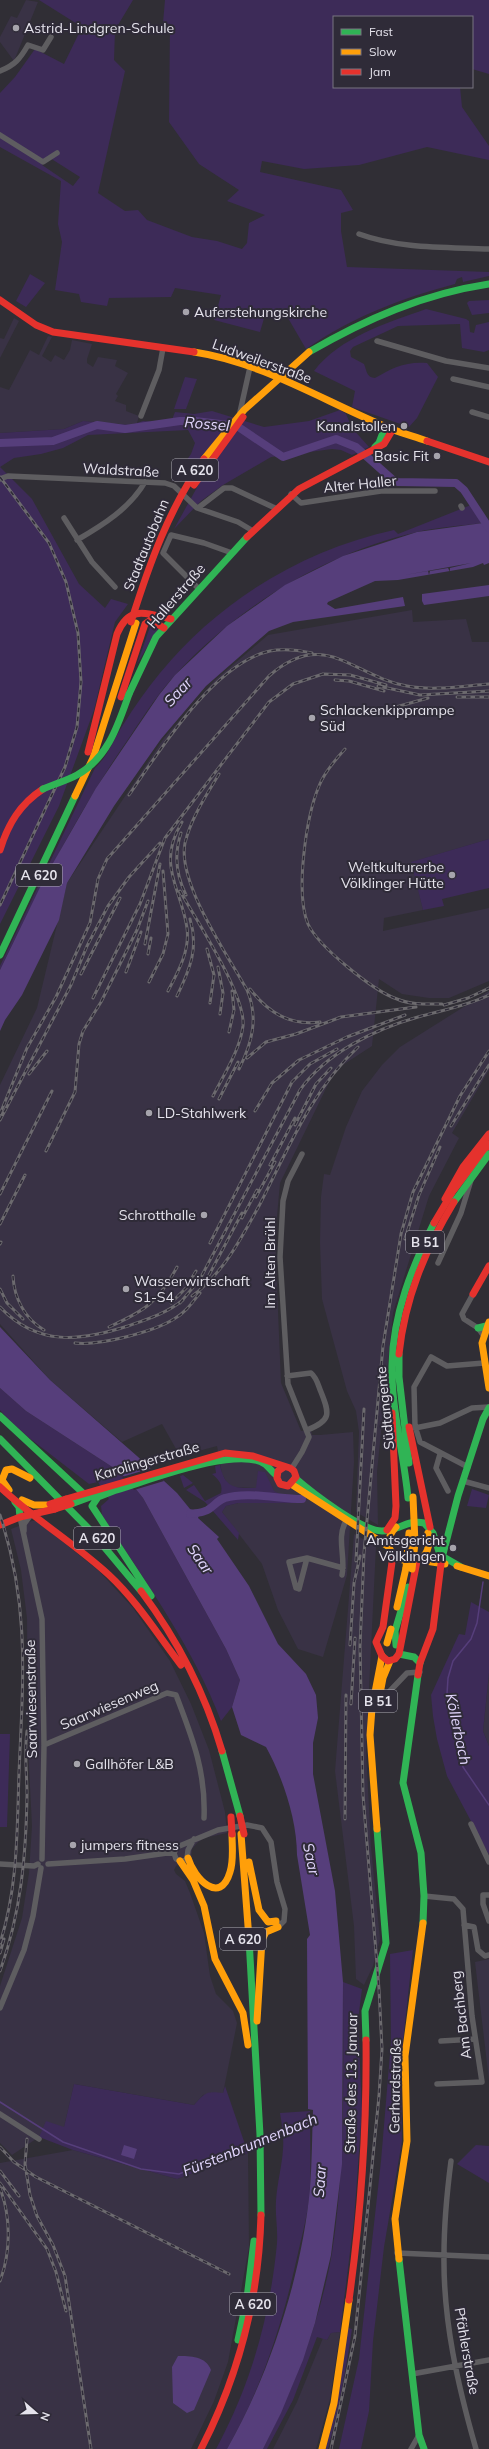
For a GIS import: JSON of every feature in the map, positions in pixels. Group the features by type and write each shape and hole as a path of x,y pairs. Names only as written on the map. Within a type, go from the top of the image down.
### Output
{"main road":[{"name":"A 620","path":"311,355 342,332 399,306 441,293 489,284"},
{"name":"A 620","path":"311,355 346,336 401,311 444,298 489,290"},
{"name":"Ludweilerstraße","path":"0,300 36,324 53,332 221,356 386,427 489,462"},
{"name":"Stadtautobahn","path":"74,794 83,766 90,755 134,622 158,542 178,499 200,462 221,433 256,395 311,355"},
{"name":"Hallerstraße","path":"372,450 379,443 386,427"},
{"name":"Hallerstraße","path":"0,850 6,830 16,813 29,798 43,789 78,775 102,756 117,729 143,661 164,628 232,553 275,508 291,494 384,444 393,429"},
{"name":"A 620","path":"0,955 74,794 90,755 117,634 122,622 129,616 142,612 171,619"},
{"path":"90,755 121,696 145,624 151,620 164,628"},
{"name":"A 620","path":"0,941 74,794"},
{"path":"425,1244 430,1226 455,1179 489,1134"},
{"name":"Südtangente","path":"410,1497 394,1392 396,1354 402,1299 425,1244 459,1183 489,1144"},
{"name":"Südtangente","path":"387,1643 409,1569 415,1543 396,1354 408,1301 425,1258 464,1188 489,1153"},
{"path":"473,1294 489,1266"},
{"path":"478,1328 488,1324"},
{"path":"488,1324 483,1335 489,1388"},
{"path":"387,1530 395,1518 396,1506 392,1435 394,1392"},
{"path":"401,1400 415,1447 430,1528 440,1561"},
{"name":"Gerhardstraße","path":"424,2449 420,2435 397,2253 396,2205 406,2141 406,2056 422,1938 424,1896 421,1853 404,1793 403,1783 420,1672 420,1663 433,1629 440,1561 463,1481 489,1407"},
{"path":"0,1416 84,1494"},
{"name":"A 620","path":"0,1439 70,1508 119,1564 157,1615 179,1650 210,1714 226,1760 236,1802 235,1817 238,1834 239,1879 256,2138 254,2235 244,2314 225,2382 195,2449"},
{"name":"A 620","path":"0,1448 69,1516 118,1572 152,1617 181,1665 212,1738 231,1809 235,1817"},
{"name":"Karolingerstraße","path":"68,1502 84,1494 116,1490 225,1453 237,1452 258,1456 288,1468"},
{"name":"Karolingerstraße","path":"0,1525 51,1506 191,1465 227,1459 256,1461 268,1465 276,1475"},
{"path":"256,1461 267,1470 278,1488 305,1492"},
{"path":"30,1478 10,1468 4,1471 1,1478 6,1487 22,1499 34,1505 51,1506"},
{"path":"412,1522 423,1527 429,1537 428,1551 418,1561 411,1599 398,1649 395,1659 390,1661 381,1654 376,1642 383,1627 393,1555 389,1547 346,1522 305,1492 291,1484 281,1485 276,1475 279,1469 288,1468 296,1478 331,1504 372,1530 387,1530 401,1523 412,1522 421,1522 440,1536 449,1527"},
{"path":"291,1484 296,1478"},
{"path":"0,1487 14,1500 110,1576 134,1603 181,1665"},
{"path":"102,1492 94,1500 93,1509 150,1594 179,1650"},
{"path":"14,1500 19,1507 20,1517"},
{"path":"389,1547 391,1533 401,1523"},
{"path":"393,1555 406,1562 440,1561 489,1576"},
{"name":"Südtangente","path":"398,1649 395,1631 406,1596 409,1569"},
{"path":"381,1654 382,1647 387,1643 414,1657 420,1663"},
{"name":"Straße des 13. Januar","path":"322,2449 334,2403 357,2240 367,2106 364,2011 386,1943 372,1776 372,1708 381,1654"},
{"name":"Straße des 13. Januar","path":"372,1742 383,1678 390,1661"},
{"path":"188,1854 202,1884 208,1887 217,1888 224,1884 230,1873 238,1834"},
{"path":"238,1834 259,1910 266,1920 277,1924"},
{"path":"180,1861 193,1880 204,1906 215,1959 243,2013 251,2045"},
{"path":"251,2045 260,2002 262,1940 266,1932 277,1924"},
{"name":"A 620","path":"202,2449 233,2378 247,2334 254,2299 261,2228 256,2149"}],"street":[{"path":"0,71 13,66 28,45 43,50 51,37"},
{"path":"0,135 43,162 57,153"},
{"path":"359,234 378,241 402,244 489,249"},
{"path":"377,341 446,361 489,368"},
{"path":"141,416 159,370 163,348"},
{"path":"240,418 250,368"},
{"path":"453,379 489,387"},
{"path":"472,412 489,417"},
{"name":"Waldstraße","path":"0,479 8,476 145,482 174,486 197,508 238,522 253,531"},
{"path":"77,540 109,520 136,497 145,482"},
{"path":"197,508 224,488 232,488 275,508"},
{"name":"Alter Haller","path":"291,494 302,503 381,491 435,491"},
{"path":"64,518 92,562 115,587"},
{"path":"199,589 163,553 171,535 204,543 232,553"},
{"path":"438,1263 461,1213 471,1178 489,1153"},
{"name":"Im Alten Brühl","path":"302,1154 288,1180 283,1201 280,1257 287,1376 293,1399 307,1430"},
{"path":"473,1294 462,1314 468,1323 478,1328 483,1335"},
{"path":"468,1467 440,1454 420,1442 415,1428 414,1387 431,1357 447,1366 486,1362"},
{"path":"287,1376 311,1373 315,1377 328,1407 327,1416 322,1423 307,1430 307,1444 288,1468"},
{"path":"415,1428 440,1423 472,1408 489,1407"},
{"path":"440,1454 436,1468 448,1491"},
{"path":"463,1481 489,1488"},
{"name":"Saarwiesenstraße","path":"25,1539 24,1524 32,1514"},
{"name":"Saarwiesenstraße","path":"0,2008 24,1950 33,1916 40,1864 44,1745 42,1619 20,1517"},
{"path":"342,1575 341,1534 346,1522"},
{"path":"307,1558 299,1589 296,1588 289,1562 307,1558 343,1568"},
{"path":"388,1693 407,1673 420,1672"},
{"name":"Saarwiesenweg","path":"44,1745 167,1693 176,1695 198,1751 204,1787 204,1818"},
{"path":"471,1824 489,1862"},
{"path":"194,1840 188,1854 180,1861 175,1858 174,1852 177,1847 182,1846 206,1833 252,1825 262,1828 270,1842 281,1899 285,1909 285,1917 277,1924"},
{"path":"182,1846 188,1854"},
{"path":"0,1864 34,1866 46,1860 48,1864 125,1859 174,1852"},
{"path":"489,1895 483,1895 483,1904 489,1921"},
{"name":"Am Bachberg","path":"424,1896 454,1899 463,1909 475,2039 482,2082 437,2084"},
{"path":"464,1926 474,1927 478,1950 485,1956 489,1955"},
{"path":"441,2041 475,2039"},
{"path":"0,2114 39,2139"},
{"name":"Pfählerstraße","path":"451,2162 444,2255 448,2316 456,2368 476,2449"},
{"path":"397,2253 489,2257"},
{"path":"412,2374 456,2368 489,2360"},
{"path":"411,2449 420,2435"}],"shaded area":[{"name":"Astrid-Lindgren-Schule","path":"26,0 38,2 14,61 0,42 0,37 11,16 17,18"},
{"path":"39,0 133,0 115,30 114,60 125,71 98,193 125,211 138,210 147,220 192,237 217,241 242,249 247,243 249,223 265,215 227,201 239,190 199,164 169,122 170,24 163,23 165,0 489,0 489,74 473,69 473,16 333,16 333,88 460,88 462,107 489,146 489,160 427,147 359,165 304,169 262,161 260,172 341,190 353,210 341,213 341,231 347,267 489,272 489,276 463,282 462,277 457,279 455,284 397,302 341,327 306,349 288,318 265,315 260,332 214,320 221,295 175,288 171,297 109,298 107,306 81,302 79,294 55,290 62,242 58,224 61,181 0,147 0,93 15,77 35,49 64,64 82,27","holes":["50,158 80,177 73,186 42,165"]},
{"path":"30,274 45,283 26,307 16,301"},
{"path":"489,300 489,313 472,315 467,303 469,301"},
{"path":"426,309 466,319 469,321 470,332 474,333 476,325 489,322 489,350 484,352 462,348 460,324 398,326 353,347 350,351 351,357 364,364 367,373 375,378 387,371 412,363 427,363 438,377 417,418 409,427 352,407 355,391 314,371 337,349 365,332"},
{"path":"14,318 19,321 0,358 0,338 4,339"},
{"path":"48,336 52,337 42,356 51,362 55,355 64,360 70,350 72,340 92,344 87,363 93,367 98,357 117,360 115,366 128,373 116,394 118,396 115,401 126,405 126,411 139,416 137,423 131,425 83,421 64,429 0,433 0,387 9,390 30,350 39,355"},
{"path":"185,377 197,379 186,409 174,409"},
{"path":"340,410 346,414 352,428 369,447 352,455 341,450 332,449 271,457 223,485 201,501 174,529 205,473 190,464 180,476 172,481 191,454 195,443 188,430 88,435 63,448 41,454 14,458 0,467 0,433 64,429 83,421 131,425 143,421 166,423 171,422 175,412 194,414 212,411 264,427 309,421"},
{"path":"0,467 32,499 79,584 105,608 111,599 128,604 115,622 94,710 59,806 0,924"},
{"path":"471,505 483,523 425,530 383,541 350,553 286,585 256,604 201,649 176,674 158,696 112,763 61,850 0,970 0,966 95,768 107,753 127,718 145,692 184,647 209,623 236,601 265,582 296,565 327,551 360,539 394,530 398,534"},
{"path":"412,610 413,622 466,619 472,642 489,642 489,839 412,862 423,910 384,918 383,931 489,908 489,981 449,998 429,998 402,994 379,979 372,1046 335,1070 280,1183 275,1239 281,1383 301,1431 311,1431 312,1435 353,1432 354,1462 347,1575 323,1657 298,1649 278,1610 262,1564 222,1512 226,1506 238,1503 300,1503 303,1499 298,1496 284,1496 256,1488 233,1487 227,1483 222,1474 217,1446 180,1456 162,1424 122,1442 50,1380 0,1324 0,1085 37,1008 67,883 164,738 215,680 268,635"},
{"path":"151,624 158,628 157,631 137,664"},
{"name":"Weltkulturerbe Völklinger Hütte","path":"489,839 489,888 442,899 444,906 423,910 411,862"},
{"path":"489,991 489,1070 452,1133 459,1138 429,1196 393,1313 377,1472 378,1525 356,1512 359,1432 356,1411 347,1391 322,1299 320,1242 321,1197 324,1174 330,1175 346,1127 362,1091 382,1065 400,1047"},
{"path":"0,1388 26,1411 117,1470 131,1483 143,1498 226,1649 240,1680 232,1707 221,1721 197,1667 167,1615 102,1515 101,1506 109,1499 98,1482 89,1484 28,1437 7,1418 0,1410"},
{"path":"220,1465 225,1479 232,1486 256,1488 258,1471 265,1472 274,1491 303,1499 300,1503 238,1503 226,1506 222,1512 239,1533 238,1540 205,1502 186,1490 194,1485 205,1501 221,1493 220,1482 212,1474 216,1473 215,1466"},
{"path":"183,1475 193,1483 184,1488 180,1476"},
{"path":"472,1489 489,1495 486,1508 467,1506"},
{"path":"32,1521 37,1521 99,1571 133,1608 170,1661 191,1704 209,1750 225,1812 227,1833 204,1838 192,1849 191,1859 176,1866 174,1870 176,1874 185,1881 204,1933 210,1976 216,1994 233,2011 237,2023 223,2093 203,2095 194,2105 74,2084 64,2127 39,2137 12,2155 0,2143 0,1986 22,1918 29,1873 32,1826 28,1747 27,1618 21,1570 11,1529"},
{"path":"354,1534 376,1546 366,1750 371,1847 380,1939 373,1966 364,1985 356,1979 354,1926 335,1771"},
{"path":"471,1602 489,1612 489,1673 483,1731 489,1746 489,1855 447,1776 437,1739 431,1695 459,1634 465,1635"},
{"path":"489,1673 489,1746 483,1731"},
{"path":"0,1734 10,1734 7,1827 0,1827"},
{"path":"413,1950 401,2059 402,2141 384,2247 373,2341 369,2411 361,2449 339,2449 359,2359 381,2161 391,2042 390,1954"},
{"path":"489,1959 489,2080 475,1962"},
{"path":"343,1982 362,1989 358,2020 362,2111 354,2220 340,2332 331,2333 327,2340 317,2337 293,2400 267,2449 263,2449 305,2354 321,2304 332,2253 340,2186 342,2152"},
{"path":"74,2084 194,2105 207,2093 223,2093 225,2086 248,2153 177,2179 73,2150 39,2137 46,2121 64,2127"},
{"path":"310,2111 310,2178 308,2204 304,2229 286,2304 270,2354 251,2402 227,2449 216,2449 249,2375 264,2324 274,2270 277,2243 276,2201 283,2149 280,2113"},
{"path":"476,2145 489,2146 489,2183 457,2164"},
{"path":"73,2150 177,2179 248,2153 249,2247 228,2362 214,2401 191,2449 0,2449 0,2163"},
{"path":"348,2328 352,2329 342,2389 328,2449 324,2449"},
{"path":"340,2332 330,2399 316,2449 273,2449 297,2402 323,2338 327,2340 331,2333"}],"water":[{"name":"Saar","path":"481,518 489,521 489,563 398,580 375,581 328,602 327,604 335,609 403,597 405,606 293,622 269,631 206,686 161,739 114,806 67,883 59,920 22,995 5,1020 0,1031 0,970 45,877 96,788 159,695 175,675 227,626 285,585 343,556 417,532 483,523"},
{"path":"489,585 489,596 424,605 422,601 422,594"},
{"name":"Saar","path":"0,1327 50,1380 137,1456 177,1493 190,1509 200,1512 198,1518 219,1537 217,1539 249,1586 278,1644 306,1674 316,1695 318,1718 313,1743 313,1774 335,1891 343,1982 342,2164 331,2255 315,2323 303,2360 281,2413 263,2449 227,2449 243,2420 257,2389 282,2323 300,2255 310,2188 313,2110 308,2109 307,1939 310,1935 292,1814 278,1772 266,1747 241,1735 232,1707 240,1680 226,1649 143,1498 131,1483 117,1470 26,1411 0,1388"},
{"path":"124,2145 137,2149 134,2159 121,2155"},
{"path":"178,2356 202,2359 209,2365 211,2370 194,2410 187,2413 173,2403 172,2367"}],"pier":[{"path":"471,563 450,568 450,572 448,568 430,571 429,575 428,571 405,575"},
{"path":"152,1468 164,1481 134,1490 122,1477"}],"waterway":[{"name":"Rossel","path":"0,443 53,441 97,425 125,429 180,421 195,421 237,426 283,457 336,439 356,447 393,480 398,482 456,483 464,490 489,528"},
{"name":"Köllerbach","path":"190,1514 208,1510 222,1499 234,1496 253,1495 302,1499"},
{"name":"Köllerbach","path":"483,1582 477,1623 471,1639 453,1661 448,1678 447,1694 463,1767 489,1805"},
{"name":"Fürstenbrunnenbach","path":"0,2102 63,2142 141,2169 179,2174 256,2144"},
{"name":"Fürstenbrunnenbach","path":"265,2140 313,2121"}],"railway":[{"path":"0,477 49,543 66,582 78,633 81,682 77,727 65,767 0,905"},
{"path":"129,795 172,733 209,690 229,672 249,659 270,651 291,650 312,653"},
{"path":"0,1114 27,1048 56,997 90,923 98,879 107,859 269,676 289,662 306,655 323,655 338,659 388,681 407,686 437,688 489,684"},
{"path":"93,998 140,904 165,838 269,702 293,684 323,674 350,675 386,685"},
{"path":"335,680 349,681 384,691"},
{"path":"378,686 420,695 489,691"},
{"path":"457,697 489,697"},
{"path":"396,707 428,698"},
{"path":"345,749 321,781 310,816 306,835 302,875 302,894 308,924 323,944 334,955 347,967 374,987 397,999 408,1002 419,1004 442,1004"},
{"path":"219,774 199,807 191,825 185,843 185,859 188,877 196,897 216,938 247,990 251,1000 253,1010 252,1030 247,1050 239,1069"},
{"path":"168,991 176,976 187,945 187,928 184,913 172,876 171,864 171,851 175,837 182,822"},
{"path":"181,833 177,849 177,864 180,880 186,895"},
{"path":"0,1120 71,985 87,946 108,906 129,877 160,843"},
{"path":"145,944 160,864"},
{"path":"149,982 163,954 168,934 163,871"},
{"path":"180,891 229,977 242,1012 243,1026 239,1044 213,1096"},
{"path":"81,974 120,898"},
{"path":"46,1151 75,1092 79,1044 83,1031 101,1002 137,930 148,901"},
{"path":"177,996 186,977 192,958 194,939 190,919"},
{"path":"126,972 141,932"},
{"path":"148,954 151,938"},
{"path":"207,949 214,975 210,1003"},
{"path":"218,967 223,993 220,1014"},
{"path":"444,1005 468,998 489,988"},
{"path":"250,989 264,1004 280,1016 299,1022 320,1022"},
{"path":"229,1032 234,1010 232,991"},
{"path":"180,1303 200,1279 300,1090 323,1065 353,1044 385,1028 418,1017 463,1005 489,995"},
{"path":"247,1058 266,1042 296,1034 341,1017 416,1007"},
{"path":"255,1111 272,1083 299,1060 347,1037 405,1015"},
{"path":"192,1296 213,1277 231,1254 260,1204 291,1141 314,1101 327,1082 358,1047"},
{"path":"210,1243 292,1082 310,1064 337,1049"},
{"path":"29,1074 47,1051"},
{"path":"331,2449 355,2336 379,2096 382,2049 379,1989 363,1795 360,1646 364,1553 383,1346 401,1234 413,1192 460,1096 489,1051"},
{"path":"219,1099 238,1062"},
{"path":"451,1126 489,1065"},
{"path":"295,1125 316,1084 331,1068"},
{"path":"0,1194 52,1091"},
{"path":"270,1165 295,1118"},
{"path":"405,1239 419,1195 440,1147"},
{"path":"256,1197 275,1162"},
{"path":"0,1224 25,1175"},
{"path":"242,1218 257,1190"},
{"path":"209,1275 242,1213"},
{"path":"109,1327 132,1316 156,1298 177,1267"},
{"path":"171,1303 186,1288 196,1271"},
{"path":"13,1276 18,1300 26,1314 44,1330"},
{"path":"0,1289 7,1303 23,1319"},
{"path":"75,1343 111,1340 153,1329 182,1314 200,1293"},
{"path":"0,1307 14,1320 29,1329 45,1335 77,1337 111,1331 150,1318 177,1305 183,1300"},
{"path":"356,1561 364,1409"},
{"path":"0,1515 10,1548 16,1580 20,1612 23,1674 16,1859 6,1922 0,1943"},
{"path":"350,1645 354,1583 360,1556"},
{"path":"351,1704 355,1638"},
{"path":"345,1819 346,1695"},
{"path":"0,1971 18,1906 24,1862 27,1795 27,1731"},
{"path":"0,1953 4,1939"},
{"path":"27,2139 25,2164 30,2195 37,2216 53,2245 65,2276 91,2449"},
{"path":"0,2147 14,2162 36,2177 229,2274"},
{"path":"0,2171 19,2196"},
{"path":"0,2183 47,2249 56,2272 66,2311"},
{"path":"0,2188 4,2199 8,2223 8,2246 4,2270 0,2281"}],"traffic: fast":[{"path":"309,352 352,329 396,309 441,294 489,284"},
{"path":"375,447 379,443 385,427"},
{"path":"129,694 156,637 247,537"},
{"path":"43,789 77,775 97,760 116,729 129,694"},
{"path":"0,955 75,796"},
{"path":"454,1202 489,1154"},
{"path":"408,1498 392,1382 393,1346 405,1291 418,1257 434,1223"},
{"path":"478,1328 486,1326"},
{"path":"399,1354 399,1377 409,1463"},
{"path":"442,1558 458,1496 483,1419 489,1408"},
{"path":"0,1416 84,1494"},
{"path":"0,1439 90,1530 141,1591"},
{"path":"113,1491 190,1467 234,1459 251,1459 265,1464 276,1475"},
{"path":"295,1478 349,1518 373,1529 382,1531 418,1522 424,1523 433,1533 440,1555 461,1567"},
{"path":"116,1490 98,1497 92,1506 151,1596"},
{"path":"71,1504 101,1493"},
{"path":"15,1502 19,1507 20,1517"},
{"path":"396,1645 395,1631 408,1587"},
{"path":"399,1654 414,1657 420,1663"},
{"path":"418,1675 403,1783 421,1853 424,1896 423,1923"},
{"path":"222,1751 240,1816"},
{"path":"366,2040 365,2011 386,1943 377,1829"},
{"path":"249,1939 260,2135 261,2215"},
{"path":"238,2340 247,2298 254,2241"},
{"path":"399,2259 419,2435 424,2449"}],"traffic: slow":[{"path":"194,352 219,357 267,373 389,428 427,441"},
{"path":"204,459 244,410 309,352"},
{"path":"75,796 93,758 136,623"},
{"path":"489,1322 482,1343 489,1388"},
{"path":"9,1490 2,1480 6,1470 12,1469 30,1478"},
{"path":"291,1484 389,1547"},
{"path":"412,1569 415,1543 413,1497"},
{"path":"22,1500 34,1505 47,1505"},
{"path":"396,1527 389,1539 390,1549 395,1556 404,1560 414,1561 423,1557 428,1548 428,1533"},
{"path":"406,1568 409,1533"},
{"path":"419,1560 445,1564"},
{"path":"457,1566 489,1576"},
{"path":"397,1607 406,1568"},
{"path":"387,1643 391,1629"},
{"path":"377,1829 370,1735 372,1708 382,1656"},
{"path":"378,1704 383,1678 390,1661"},
{"path":"188,1858 191,1866 201,1880 214,1888 220,1887 226,1882 230,1872 232,1858 232,1834"},
{"path":"241,1834 249,1939"},
{"path":"180,1861 193,1880 204,1906 215,1959 243,2013 248,2045"},
{"path":"249,1862 259,1910 268,1922 276,1921"},
{"path":"399,2259 395,2219 407,2141 405,2056 423,1923"},
{"path":"257,2021 262,1940 266,1932 278,1927"},
{"path":"322,2449 334,2403 349,2300"}],"traffic: jam":[{"path":"0,300 36,325 53,332 194,352"},
{"path":"194,485 243,417"},
{"path":"247,537 299,489 384,444 393,429"},
{"path":"427,441 489,462"},
{"path":"131,622 145,579 170,517 180,497 204,459"},
{"path":"88,752 117,634 122,625 127,619 139,613 146,613 171,619"},
{"path":"121,697 145,624 151,620 164,628"},
{"path":"0,850 11,823 16,815 28,801 43,789"},
{"path":"445,1199 463,1167 489,1134"},
{"path":"434,1223 453,1191 489,1144"},
{"path":"399,1354 411,1294 425,1256 454,1202"},
{"path":"473,1294 489,1266"},
{"path":"387,1530 395,1518 396,1506 392,1413"},
{"path":"409,1427 430,1527"},
{"path":"66,1499 225,1453 253,1456 290,1468 294,1471 296,1477 288,1486 280,1484 277,1478 278,1471 284,1467"},
{"path":"0,1487 26,1510 82,1552 109,1575 138,1607 181,1665"},
{"path":"50,1504 66,1499"},
{"path":"55,1509 71,1504"},
{"path":"0,1525 20,1517 55,1509"},
{"path":"393,1555 383,1627 376,1642 382,1656 388,1661 395,1659 399,1654 417,1561"},
{"path":"418,1675 420,1663 433,1629 441,1564"},
{"path":"141,1591 154,1609 189,1667 207,1708 222,1751"},
{"path":"240,1816 244,1834"},
{"path":"231,1817 232,1834"},
{"path":"349,2300 360,2203 364,2138 366,2040"},
{"path":"201,2449 226,2393 244,2336 256,2277 261,2215"}],"place":[{"name":"Astrid-Lindgren-Schule","path":"16,28"},
{"name":"Auferstehungskirche","path":"186,312"},
{"name":"Kanalstollen","path":"404,426"},
{"name":"Basic Fit","path":"437,456"},
{"name":"Schlackenkipprampe Süd","path":"312,718"},
{"name":"Weltkulturerbe Völklinger Hütte","path":"452,875"},
{"name":"LD-Stahlwerk","path":"149,1113"},
{"name":"Schrotthalle","path":"204,1215"},
{"name":"Wasserwirtschaft S1-S4","path":"126,1289"},
{"name":"Amtsgericht Völklingen","path":"453,1548"},
{"name":"Gallhöfer L&B","path":"77,1764"},
{"name":"jumpers fitness","path":"73,1845"}]}
